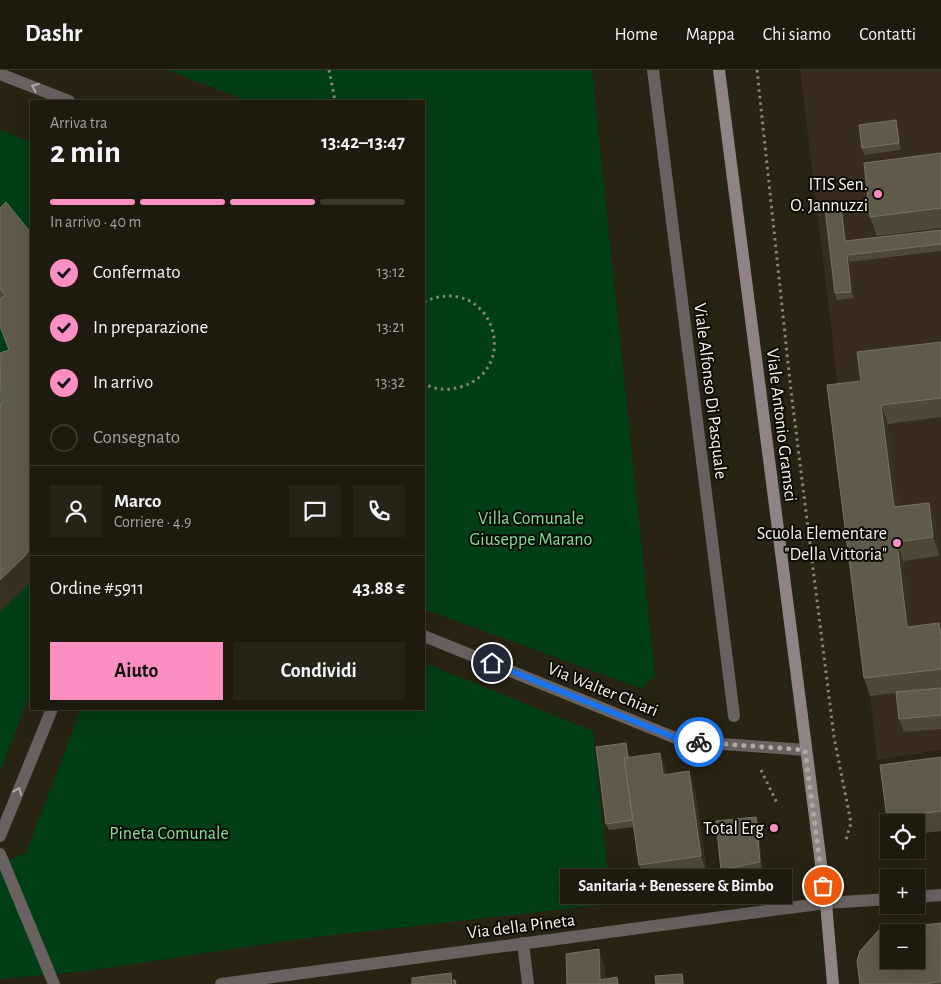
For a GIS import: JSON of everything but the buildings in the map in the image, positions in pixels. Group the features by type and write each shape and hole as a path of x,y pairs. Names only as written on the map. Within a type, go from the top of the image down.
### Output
{"main road":[{"name":"Viale Antonio Gramsci","path":"719,70 826,904 833,984"}],"street":[{"name":"Viale Alfonso Di Pasquale","path":"653,70 734,716"},
{"path":"0,74 66,100"},
{"name":"Via Walter Chiari","path":"425,636 683,741 805,750"},
{"path":"0,836 52,710"},
{"path":"0,854 54,984"},
{"path":"925,896 941,895"},
{"name":"Via della Pineta","path":"221,984 826,904 880,900"},
{"path":"523,944 528,984"}],"path":[{"path":"329,70 335,100"},
{"path":"757,70 795,421 834,737 851,823 842,850"},
{"path":"425,302 436,296 451,295 467,299 480,307 490,320 495,335 494,351 489,366 479,378 467,385 454,389 440,389 425,383"}],"shaded area":[{"path":"800,70 941,70 941,750 877,760 832,335"}],"green space":[{"name":"Villa Comunale Giuseppe Marano","path":"167,70 592,70 655,675 642,689 425,609 425,100 245,100"},
{"path":"0,130 30,142 30,694 0,772"},
{"name":"Pineta Comunale","path":"425,663 593,731 611,904 299,939 87,971 0,979 0,864 26,853 81,710 425,710"}],"way so far":[{"path":"699,742 805,750 823,886"}],"place":[{"name":"ITIS Sen. O. Jannuzzi","path":"878,194"},
{"name":"Scuola Elementare \"Della Vittoria\"","path":"897,543"},
{"name":"Total Erg","path":"774,828"},
{"name":"Sanitaria + Benessere & Bimbo","path":"823,886"}],"route":[{"path":"492,663 594,703 683,741 699,742"}]}
